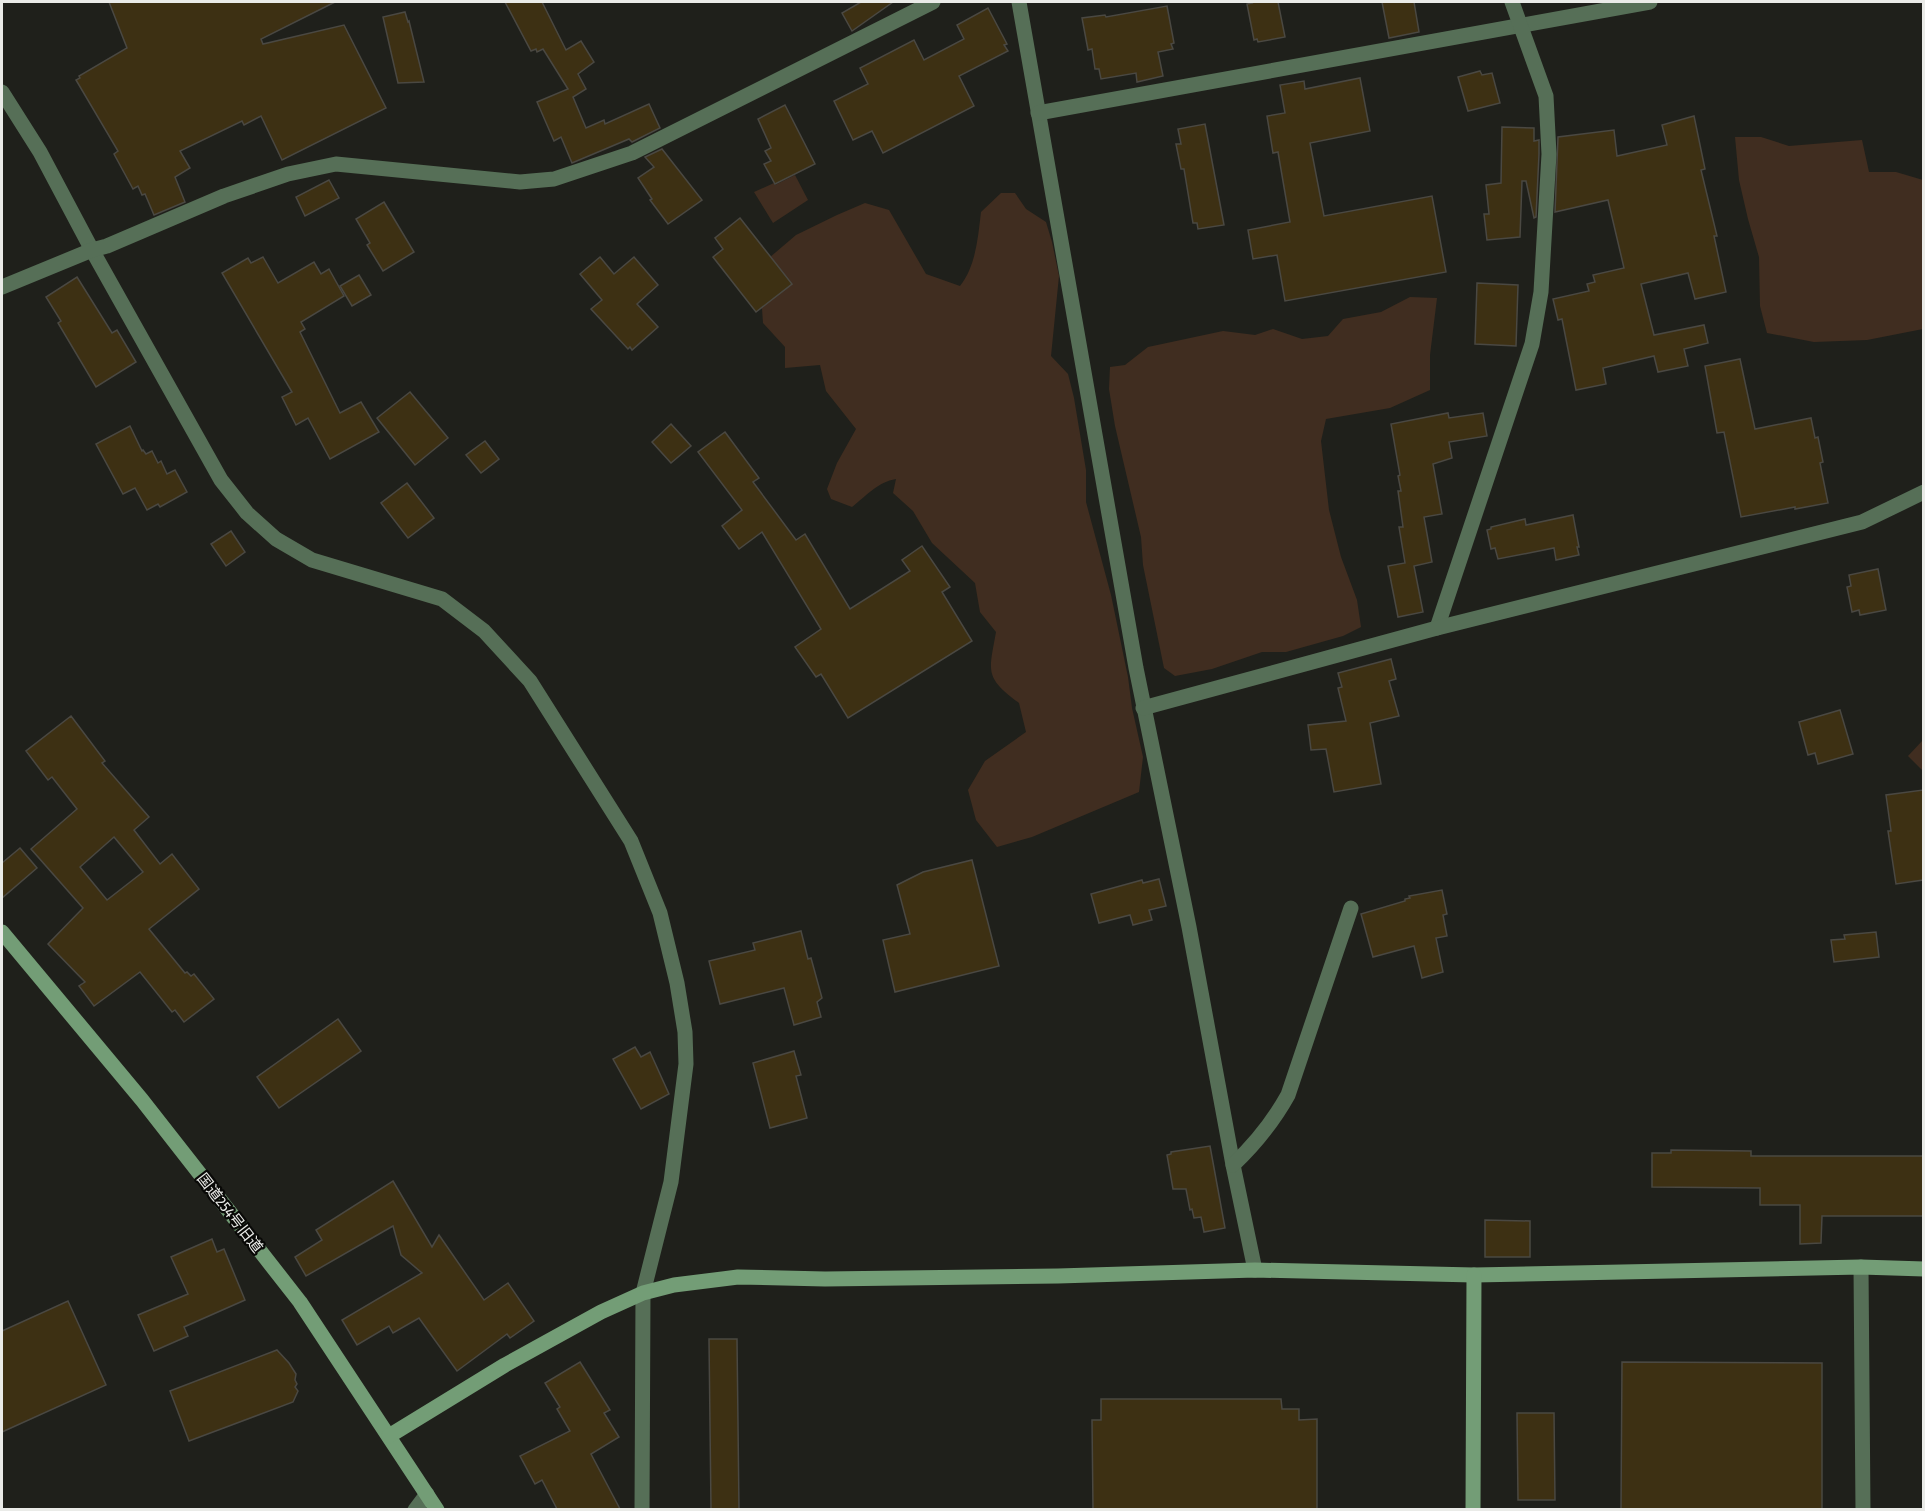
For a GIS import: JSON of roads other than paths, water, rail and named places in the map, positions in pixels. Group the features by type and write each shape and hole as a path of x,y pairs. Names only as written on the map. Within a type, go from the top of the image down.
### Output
{"street":[{"path":"2,287 245,189 288,174 336,164 520,182 555,179 632,153 933,2"},
{"path":"1019,2 1143,708 1189,927 1255,1270"},
{"path":"1437,628 1532,344 1542,292 1549,154 1546,96 1512,2"},
{"path":"1038,113 1650,2"},
{"path":"2,92 40,152 92,250 221,480 247,513 276,539 312,560 442,599 484,632 530,681 631,841 660,913 677,983 685,1032 686,1064 671,1182 643,1293 642,1509"},
{"path":"1143,708 1437,628 1862,522 1923,492"},
{"path":"1233,1165 1253,1146 1275,1119 1288,1095 1351,908"},
{"name":"国道254号旧道","path":"2,932 142,1100 300,1302 437,1509"},
{"path":"389,1436 515,1360 601,1312 643,1293 674,1285 738,1277 825,1279 1058,1276 1255,1270 1474,1275 1861,1267 1923,1269"},
{"path":"1861,1267 1863,1509"},
{"path":"1473,1509 1474,1275"},
{"path":"415,1509 428,1494"}]}
